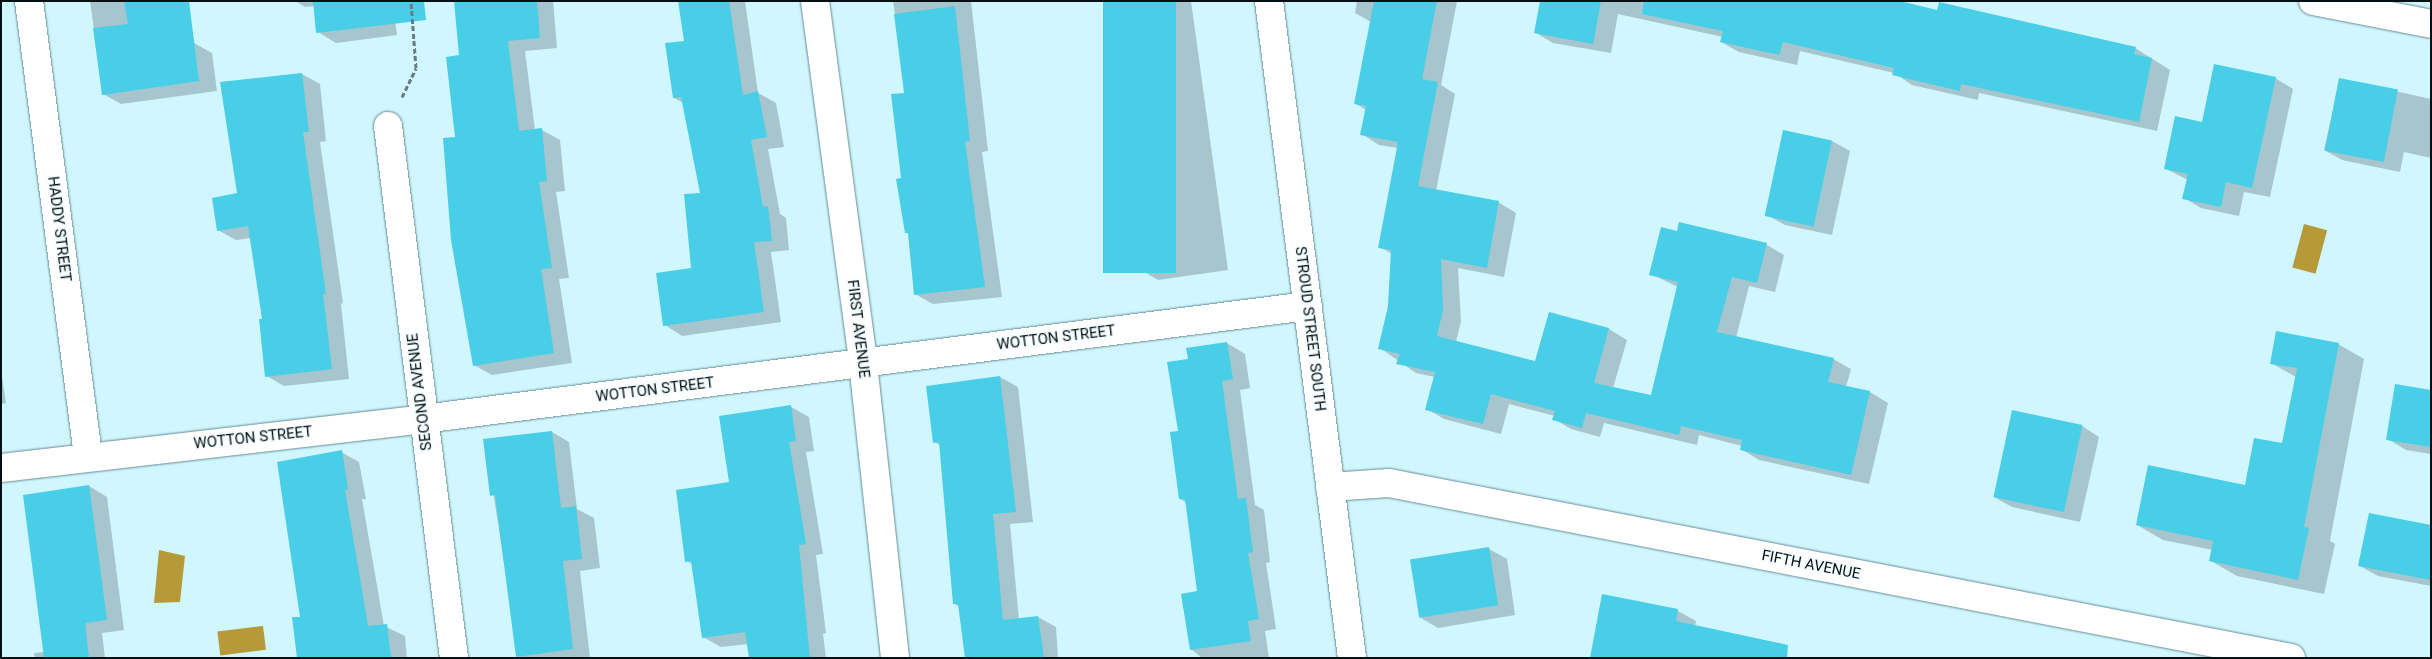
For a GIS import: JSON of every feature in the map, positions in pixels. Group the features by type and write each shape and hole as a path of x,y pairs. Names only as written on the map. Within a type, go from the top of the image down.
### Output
{"street":[{"name":"HADDY STREET","path":"29,1 88,456"},
{"name":"FIRST AVENUE","path":"815,1 863,363 895,658"},
{"name":"STROUD STREET SOUTH","path":"1269,1 1352,658"},
{"path":"2313,1 2431,24"},
{"name":"SECOND AVENUE","path":"388,126 454,658"},
{"name":"WOTTON STREET","path":"1,468 88,456 423,419 1308,306"},
{"name":"FIFTH AVENUE","path":"1330,487 1389,483 2291,658"}],"path":[{"path":"388,126 416,68 411,1"}],"shaded area":[{"path":"2304,224 2327,230 2316,274 2292,267"},
{"path":"159,550 185,556 180,602 154,603"},
{"path":"263,626 266,650 220,655 217,632"}],"building":[{"path":"124,1 189,1 199,81 102,95 93,28 128,24"},
{"path":"313,1 424,1 426,20 316,33"},
{"path":"454,1 537,1 540,38 508,41 519,131 542,128 547,181 539,182 552,268 541,269 554,353 473,366 451,240 443,138 455,137 446,57 459,55"},
{"path":"678,1 729,1 743,95 758,91 767,137 751,140 763,207 768,206 772,241 754,242 764,312 663,326 656,273 691,268 684,194 700,193 681,97 673,98 665,43 684,41"},
{"path":"1103,1 1176,1 1176,273 1103,273"},
{"path":"1374,1 1437,1 1422,79 1438,82 1418,186 1499,201 1487,268 1441,259 1443,310 1437,336 1535,361 1549,312 1609,328 1594,383 1651,395 1678,282 1649,275 1661,227 1677,231 1679,222 1767,243 1757,283 1732,277 1717,332 1834,358 1828,382 1870,391 1851,475 1740,450 1742,440 1681,426 1679,435 1586,413 1582,428 1552,420 1555,411 1491,394 1483,424 1425,410 1435,372 1396,364 1400,354 1378,349 1388,306 1391,250 1378,248 1398,142 1360,135 1366,106 1354,104"},
{"path":"1540,1 1601,1 1593,44 1534,33"},
{"path":"1644,1 1900,1 1937,10 1939,2 2136,47 2134,54 2152,58 2139,122 1961,84 1960,91 1892,75 1894,68 1783,42 1779,55 1720,42 1723,31 1642,14"},
{"path":"955,6 970,141 965,142 985,287 914,295 908,233 905,233 896,179 901,178 891,94 904,93 894,14"},
{"path":"2214,64 2276,77 2252,188 2226,182 2221,207 2182,199 2188,174 2164,169 2175,116 2202,122"},
{"path":"302,73 309,132 303,132 326,294 323,294 332,369 265,377 259,319 262,319 248,226 217,231 212,198 237,193 220,82"},
{"path":"2339,78 2398,89 2384,162 2325,151"},
{"path":"1783,130 1832,140 1814,226 1765,216"},
{"path":"2276,331 2339,343 2304,527 2309,528 2298,580 2209,561 2213,541 2136,525 2148,465 2245,485 2254,438 2282,443 2297,368 2270,364"},
{"path":"1227,342 1233,379 1222,381 1238,499 1246,498 1253,552 1248,553 1259,619 1248,621 1251,641 1190,650 1181,594 1197,591 1185,499 1179,499 1170,432 1178,431 1167,362 1188,359 1186,348"},
{"path":"1000,376 1016,512 993,514 1003,620 1038,616 1044,658 965,658 958,604 953,604 939,442 933,443 926,386"},
{"path":"2395,384 2431,390 2431,447 2386,440"},
{"path":"791,405 796,441 789,442 806,544 799,545 810,658 749,658 745,632 702,638 691,561 685,562 676,490 729,482 719,416"},
{"path":"2012,410 2082,425 2064,512 1993,497"},
{"path":"552,431 561,508 576,506 582,559 563,561 573,649 516,657 495,495 490,496 483,439"},
{"path":"342,450 348,489 345,490 368,626 387,624 391,658 297,658 292,617 300,617 277,462"},
{"path":"89,485 107,620 85,623 89,658 44,658 23,495"},
{"path":"2369,513 2431,525 2431,580 2358,566"},
{"path":"1489,547 1498,605 1419,618 1410,560"},
{"path":"1602,594 1678,609 1676,621 1788,645 1787,658 1590,658"}]}
